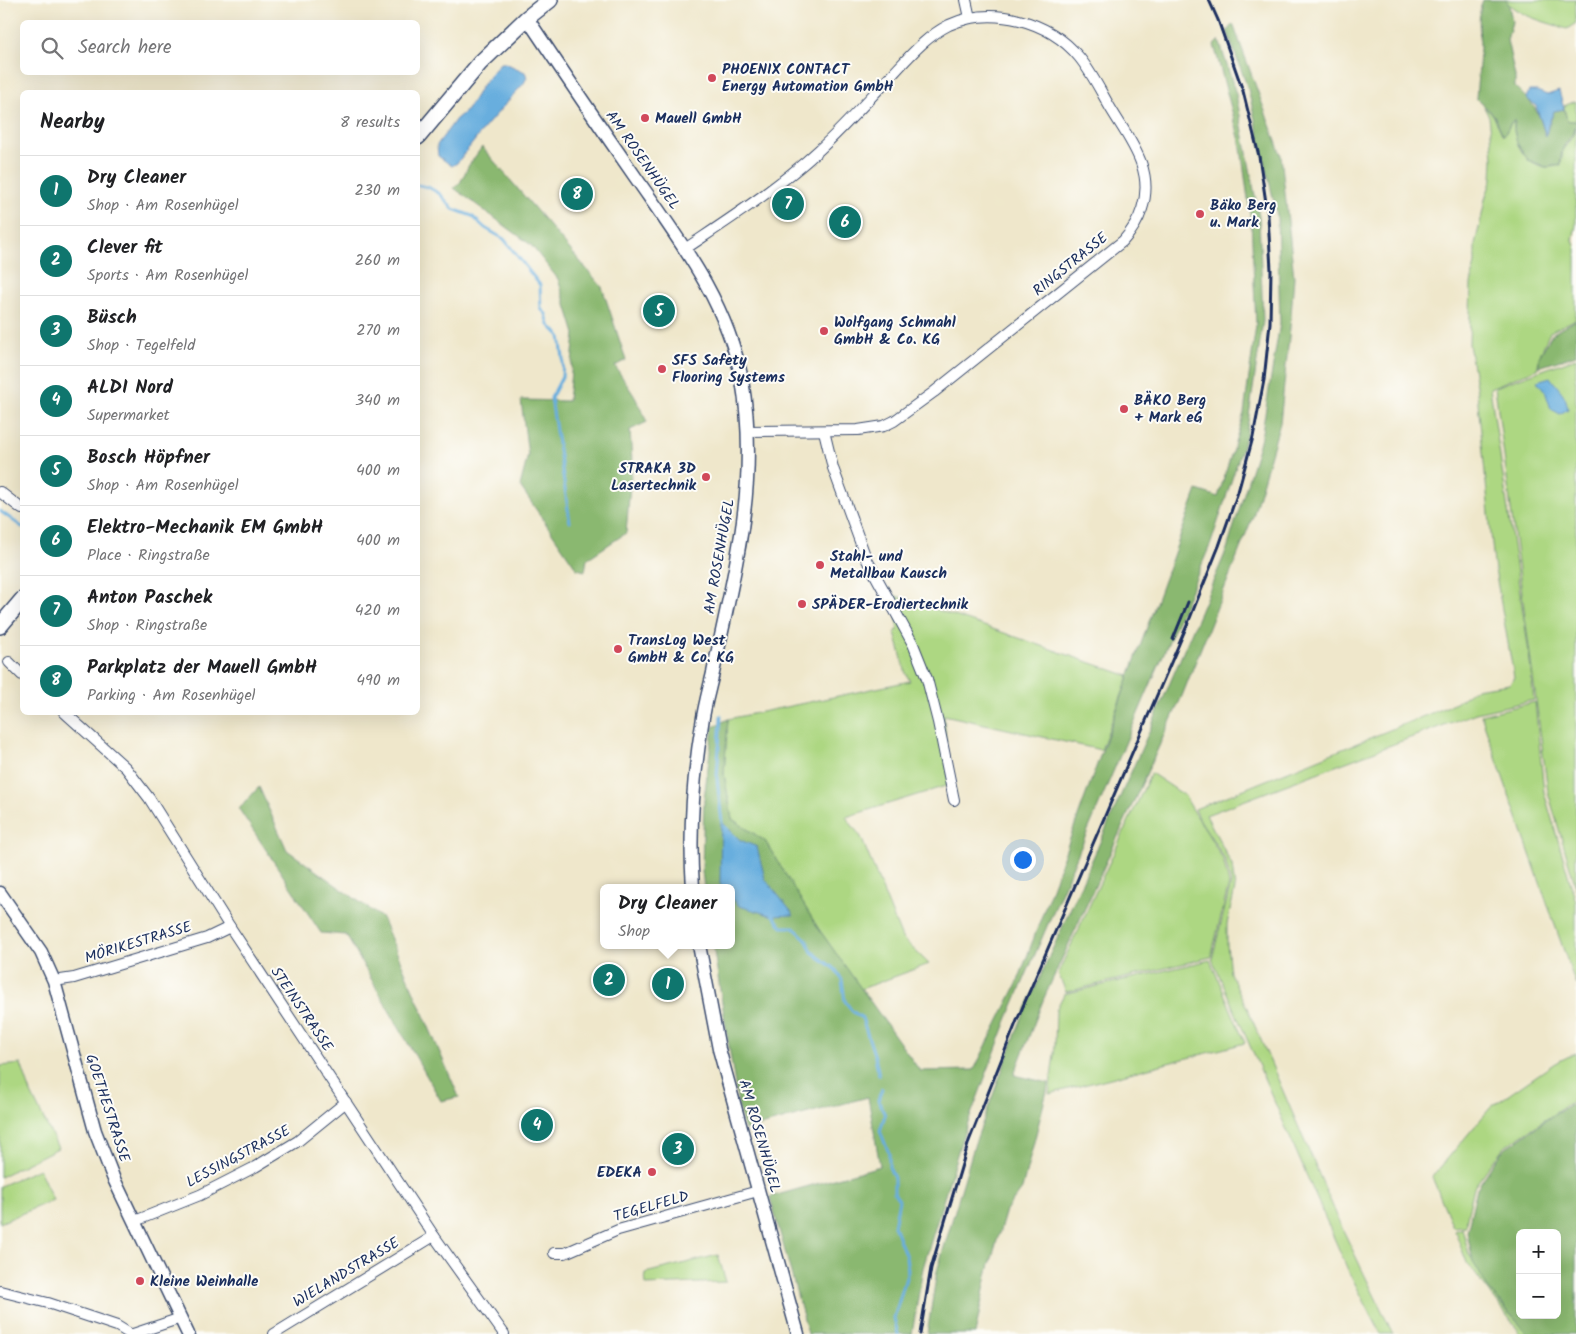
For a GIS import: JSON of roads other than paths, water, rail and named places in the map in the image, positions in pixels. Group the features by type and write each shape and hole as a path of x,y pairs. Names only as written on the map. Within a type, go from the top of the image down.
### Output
{"main road":[{"path":"420,136 480,63 527,18 550,0"},
{"path":"0,626 20,602"}],"street":[{"path":"966,0 970,18"},
{"name":"RINGSTRASSE","path":"685,249 759,200 808,160 932,35 950,25 970,18 998,17 1032,23 1055,36 1079,57 1140,160 1145,173 1146,186 1138,221 1123,241 934,392 894,421 884,426 873,428 824,431 747,431"},
{"name":"AM ROSENHÜGEL","path":"527,18 706,282 727,328 742,380 747,431 746,492 743,524 729,600 702,721 696,764 692,810 693,884"},
{"path":"824,431 832,468 866,558 913,644 927,679 954,800"},
{"path":"0,492 20,507"},
{"path":"9,662 20,672"},
{"name":"STEINSTRASSE","path":"67,715 126,768 149,798 230,927 434,1236 504,1334"},
{"name":"GOETHESTRASSE","path":"0,893 42,952 54,981 95,1131 114,1177 188,1334"},
{"name":"MÖRIKESTRASSE","path":"54,981 74,978 207,938 230,927"},
{"name":"AM ROSENHÜGEL","path":"700,949 719,1049 794,1333"},
{"name":"LESSINGSTRASSE","path":"135,1222 200,1195 255,1167 298,1141 346,1102"},
{"name":"TEGELFELD","path":"554,1253 565,1253 618,1230 758,1191"},
{"name":"WIELANDSTRASSE","path":"274,1334 434,1236"},
{"path":"0,1291 48,1303 117,1326 131,1334 181,1318"}],"water":[{"path":"500,63 505,63 525,72 527,77 457,163 452,166 438,156 437,145 456,119 467,110 483,84"},
{"path":"1529,91 1537,91 1547,95 1559,91 1564,109 1554,111 1546,136 1536,106 1526,98"},
{"path":"1550,377 1566,399 1568,409 1560,414 1551,409 1545,391 1537,381"},
{"path":"721,821 740,840 757,847 765,879 794,915 773,916 739,906 735,901 735,884 720,884"}],"waterway":[{"path":"420,185 428,187 440,194 453,209 472,216 485,228 504,239 540,285 541,309 546,314 549,325 560,336 563,358 562,377 551,398 570,522"},
{"path":"0,511 20,526"},
{"path":"721,716 717,778 722,823"},
{"path":"772,914 782,927 793,927 806,939 812,952 836,970 842,980 845,1001 852,1011 862,1018 879,1075"},
{"path":"882,1089 878,1100 885,1115 880,1131 889,1153 889,1167 894,1178 894,1193 899,1200 894,1226 906,1257 908,1271 894,1318 898,1334"}],"railway":[{"path":"920,1334 931,1268 969,1141 1018,1018 1188,623 1219,546 1238,492 1253,437 1264,380 1270,323 1271,270 1268,216 1259,156 1243,91 1209,0"},
{"path":"1173,639 1188,602"}],"place":[{"name":"PHOENIX CONTACT Energy Automation GmbH","path":"712,78"},
{"name":"Mauell GmbH","path":"645,118"},
{"name":"Parkplatz der Mauell GmbH","path":"577,194"},
{"name":"Anton Paschek","path":"788,204"},
{"name":"Bäko Berg u. Mark","path":"1200,214"},
{"name":"Elektro-Mechanik EM GmbH","path":"845,222"},
{"name":"Bosch Höpfner","path":"659,311"},
{"name":"Wolfgang Schmahl GmbH & Co. KG","path":"824,331"},
{"name":"SFS Safety Flooring Systems","path":"662,369"},
{"name":"BÄKO Berg + Mark eG","path":"1124,409"},
{"name":"STRAKA 3D Lasertechnik","path":"706,477"},
{"name":"Stahl- und Metallbau Kausch","path":"820,565"},
{"name":"SPÄDER-Erodiertechnik","path":"802,604"},
{"name":"TransLog West GmbH & Co. KG","path":"618,649"},
{"name":"Clever fit","path":"609,980"},
{"name":"Dry Cleaner","path":"668,984"},
{"name":"ALDI Nord","path":"537,1125"},
{"name":"Büsch","path":"678,1149"},
{"name":"EDEKA","path":"652,1172"},
{"name":"Kleine Weinhalle","path":"140,1281"}]}
